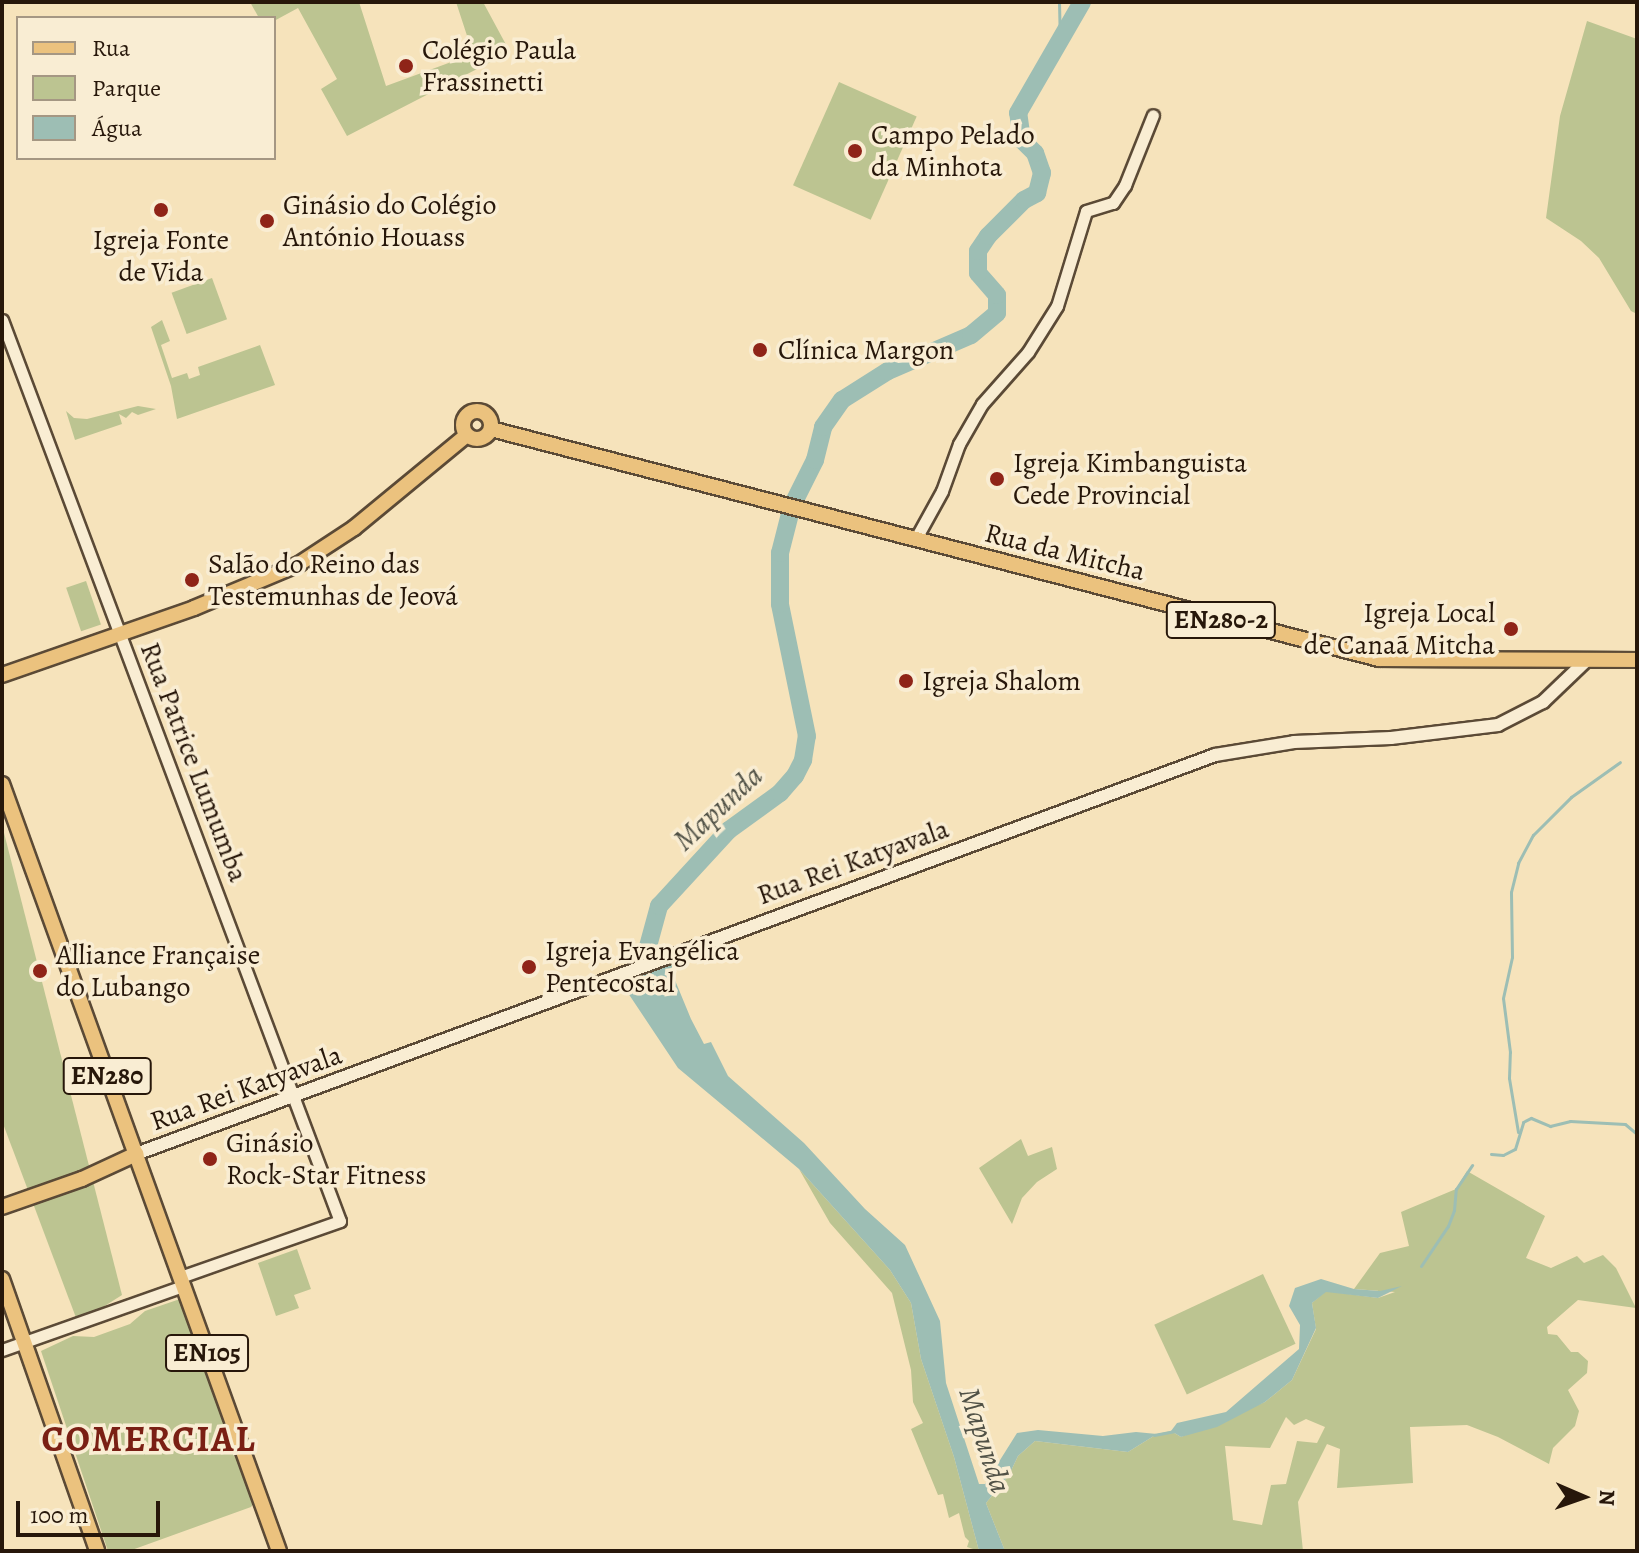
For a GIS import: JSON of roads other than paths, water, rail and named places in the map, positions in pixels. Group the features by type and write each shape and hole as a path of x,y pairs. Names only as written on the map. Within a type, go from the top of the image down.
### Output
{"main road":[{"path":"476,411 488,415 491,429 481,439 467,435 465,419 476,411"},
{"name":"Rua da Mitcha","path":"491,429 1379,659 1637,660"},
{"path":"2,675 233,594 299,564 354,528 467,435"},
{"name":"Rua Rei Katyavala","path":"136,1154 1235,749 1294,742 1391,738 1498,725 1543,702 1587,660"},
{"name":"EN280","path":"2,784 136,1154"},
{"path":"2,1198 103,1161 136,1154"},
{"path":"2,1207 82,1179 136,1154"},
{"name":"EN105","path":"136,1154 279,1551"},
{"path":"2,1279 97,1551"}],"street":[{"path":"915,540 942,491 959,444 982,404 1028,352 1057,306 1086,211 1113,203 1125,185 1153,115"},
{"name":"Rua Patrice Lumumba","path":"2,320 340,1221 182,1282"},
{"path":"2,1350 182,1282"}],"water":[{"path":"672,963 672,973 691,1019 704,1044 711,1042 728,1076 804,1143 865,1209 905,1245 940,1321 946,1383 979,1484 985,1484 1017,1433 1038,1430 1103,1436 1136,1432 1157,1434 1128,1452 1035,1441 1018,1456 1009,1475 986,1503 1005,1551 979,1551 954,1457 921,1359 911,1303 890,1270 799,1169 678,1068 628,993 628,979"},
{"path":"1321,1279 1354,1289 1380,1291 1402,1286 1378,1298 1326,1292 1312,1303 1316,1328 1292,1380 1265,1402 1217,1427 1181,1437 1171,1431 1177,1423 1226,1412 1299,1349 1300,1325 1289,1306 1295,1288"}],"waterway":[{"path":"1059,2 1060,46"},
{"name":"Mapunda","path":"650,981 647,950 659,906 729,830 780,793 795,776 803,760 807,736 780,604 780,553 792,506 815,460 823,427 842,400 888,371 971,335 997,313 997,295 978,273 978,251 988,236 1024,200 1037,193 1042,173 1035,153 1022,140 1018,113 1082,2"},
{"path":"1518,1132 1509,1078 1510,1052 1503,998 1512,957 1511,892 1518,863 1533,835 1571,797 1620,762"},
{"path":"1491,1154 1503,1155 1515,1149 1523,1122 1531,1118 1550,1126 1570,1121 1625,1124 1637,1134"},
{"path":"1421,1266 1448,1226 1454,1210 1456,1189 1472,1165"},
{"path":"1154,1435 1174,1431"}],"place":[{"name":"Colégio Paula Frassinetti","path":"406,66"},
{"name":"Campo Pelado da Minhota","path":"855,151"},
{"name":"Igreja Fonte de Vida","path":"161,210"},
{"name":"Ginásio do Colégio António Houass","path":"267,221"},
{"name":"Clínica Margon","path":"760,350"},
{"name":"Igreja Kimbanguista Cede Provincial","path":"997,479"},
{"name":"Salão do Reino das Testemunhas de Jeová","path":"192,580"},
{"name":"Igreja Local de Canaã Mitcha","path":"1511,629"},
{"name":"Igreja Shalom","path":"906,681"},
{"name":"Igreja Evangélica Pentecostal","path":"529,967"},
{"name":"Alliance Française do Lubango","path":"40,971"},
{"name":"Ginásio Rock-Star Fitness","path":"210,1159"}],"district":[{"name":"COMERCIAL","path":"149,1439"}]}
